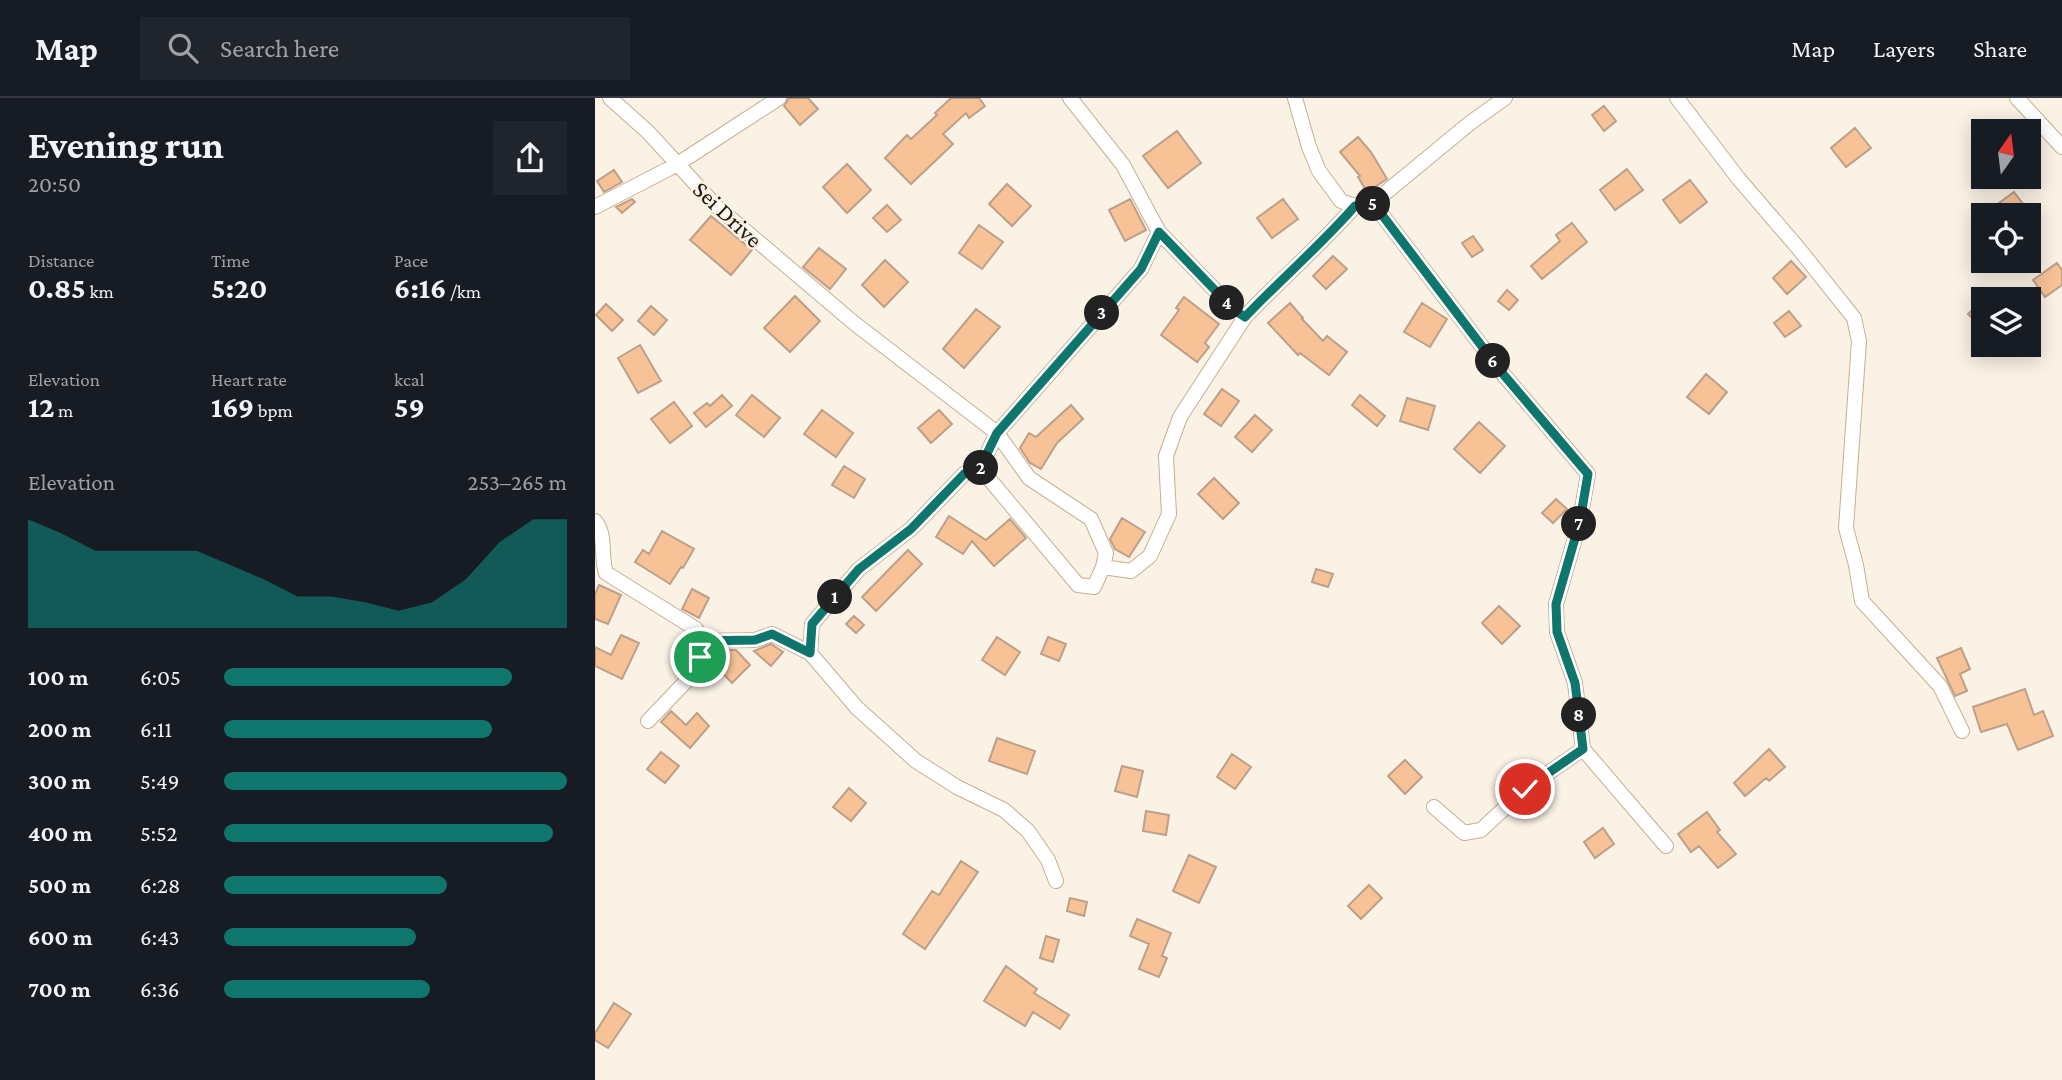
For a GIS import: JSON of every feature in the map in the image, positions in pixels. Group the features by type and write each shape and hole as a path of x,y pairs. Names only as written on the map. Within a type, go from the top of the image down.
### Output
{"street":[{"name":"Sei Drive","path":"610,98 647,132 716,206 853,323 997,433 1029,478 1091,519 1106,553 1103,567"},
{"path":"595,207 676,165 779,98"},
{"path":"1070,98 1123,165 1159,232 1234,310 1245,317"},
{"path":"1300,100 1309,147 1319,171 1342,201 1355,206 1373,203 1470,123 1505,98"},
{"path":"1677,98 1738,178 1800,249 1854,318 1859,341 1846,528 1862,601 1940,686 1962,731"},
{"path":"2017,98 2062,147"},
{"path":"1373,203 1503,374 1588,474 1580,521 1556,604 1557,632 1575,683 1583,749 1666,846"},
{"path":"980,468 1079,585 1094,587 1103,567 1131,571 1150,556 1169,514 1167,456 1180,417 1245,317 1272,288 1326,239 1355,206"},
{"path":"810,653 812,624 859,569 911,529 964,474 980,468 997,433 1141,269 1159,232"},
{"path":"595,521 602,529 602,562 606,573 696,629 700,657 695,672 648,721"},
{"path":"698,641 755,640 772,634 810,653 856,708 916,761 957,787 1004,810 1028,831 1048,860 1056,881"},
{"path":"1434,807 1464,833 1481,830 1525,789 1583,749"}],"building":[{"path":"789,98 808,98 818,109 800,125 784,106"},
{"path":"951,98 979,98 985,106 969,118 966,113 943,134 953,144 911,184 885,158 907,135 911,139"},
{"path":"1604,106 1616,121 1604,131 1592,115"},
{"path":"1855,128 1871,148 1846,167 1831,148"},
{"path":"1177,131 1201,163 1168,188 1143,156"},
{"path":"1358,137 1371,152 1387,179 1367,192 1358,177 1360,176 1340,152"},
{"path":"847,164 871,190 847,213 823,187"},
{"path":"1627,169 1643,190 1615,210 1600,190"},
{"path":"614,170 622,182 604,192 597,181"},
{"path":"1690,180 1707,202 1680,223 1663,200"},
{"path":"1007,184 1031,206 1012,226 989,204"},
{"path":"2014,192 2022,203 1999,203"},
{"path":"632,199 635,202 622,213 616,207"},
{"path":"1130,199 1146,230 1125,241 1109,210"},
{"path":"1283,199 1298,219 1272,238 1257,218"},
{"path":"887,205 901,220 887,232 873,218"},
{"path":"711,216 752,250 731,275 690,240"},
{"path":"1572,223 1587,242 1542,279 1531,266 1560,241 1556,235"},
{"path":"979,225 1003,242 982,269 959,253"},
{"path":"1473,236 1483,250 1472,257 1462,243"},
{"path":"819,248 846,269 830,289 803,267"},
{"path":"1333,256 1347,269 1326,289 1313,276"},
{"path":"885,260 908,282 884,307 862,285"},
{"path":"1791,261 1806,277 1787,294 1773,278"},
{"path":"2057,263 2062,270 2062,285 2045,297 2041,287 2033,280"},
{"path":"1507,290 1518,300 1509,310 1498,301"},
{"path":"795,296 820,321 790,352 764,328"},
{"path":"1184,297 1219,324 1205,343 1209,347 1197,362 1161,335 1179,310 1176,308"},
{"path":"1290,303 1323,341 1327,336 1347,352 1329,375 1300,353 1298,355 1268,323"},
{"path":"1422,303 1447,319 1430,347 1404,332"},
{"path":"606,304 623,320 612,331 596,315"},
{"path":"651,306 667,320 654,335 638,321"},
{"path":"976,309 1000,327 964,368 943,349"},
{"path":"1789,311 1801,326 1785,337 1774,323"},
{"path":"640,345 661,381 638,393 618,358"},
{"path":"1706,374 1727,392 1709,414 1687,397"},
{"path":"1222,389 1239,401 1221,426 1204,414"},
{"path":"722,395 732,406 706,427 694,413 707,403 710,406"},
{"path":"752,395 780,418 764,437 736,415"},
{"path":"1360,395 1385,416 1377,426 1352,405"},
{"path":"1407,398 1435,406 1428,430 1400,421"},
{"path":"674,402 692,426 670,443 651,419"},
{"path":"1071,405 1083,419 1057,443 1041,469 1030,463 1020,448 1029,433 1036,437"},
{"path":"822,410 853,433 836,457 804,434"},
{"path":"939,410 952,424 931,443 918,428"},
{"path":"1255,415 1272,430 1252,452 1235,437"},
{"path":"1479,422 1505,446 1480,473 1454,449"},
{"path":"844,466 865,479 854,498 832,485"},
{"path":"1214,478 1239,503 1223,519 1198,494"},
{"path":"1556,499 1567,509 1553,523 1542,513"},
{"path":"949,516 986,540 1010,519 1026,538 994,566 972,541 963,554 936,537"},
{"path":"1122,518 1145,532 1129,557 1115,549 1110,539"},
{"path":"662,531 694,549 670,584 635,562 643,550 649,554"},
{"path":"908,550 922,564 876,611 862,597"},
{"path":"1316,569 1333,574 1328,587 1312,582"},
{"path":"599,585 621,595 608,624 595,619 595,594"},
{"path":"692,589 709,598 699,618 682,609"},
{"path":"1499,606 1520,626 1502,644 1482,623"},
{"path":"854,616 864,625 856,633 846,624"},
{"path":"621,635 639,643 622,679 595,666 595,647 611,655"},
{"path":"997,637 1020,652 1005,675 982,660"},
{"path":"1048,637 1066,644 1059,661 1041,654"},
{"path":"771,644 783,652 771,666 754,651"},
{"path":"1961,648 1970,669 1960,674 1967,691 1955,696 1937,658"},
{"path":"730,650 736,650 750,665 732,683 715,665"},
{"path":"2025,689 2034,715 2043,711 2053,736 2018,750 2007,724 1981,732 1973,707"},
{"path":"671,711 686,725 697,713 709,726 690,748 661,722"},
{"path":"997,738 1035,751 1027,774 989,761"},
{"path":"1769,749 1785,767 1769,781 1766,778 1745,796 1734,783"},
{"path":"661,752 679,766 665,783 647,769"},
{"path":"1232,754 1251,767 1235,789 1217,777"},
{"path":"1405,760 1422,777 1405,794 1388,776"},
{"path":"1122,766 1143,771 1137,797 1115,791"},
{"path":"849,788 866,803 851,821 833,807"},
{"path":"1146,811 1169,815 1166,835 1143,831"},
{"path":"1707,812 1720,830 1717,832 1736,854 1718,868 1699,846 1691,852 1678,834"},
{"path":"1603,828 1614,844 1595,858 1584,842"},
{"path":"1189,855 1216,867 1199,903 1173,891"},
{"path":"961,861 978,872 925,949 903,934 932,891 939,895"},
{"path":"1369,885 1382,898 1361,919 1348,906"},
{"path":"1070,898 1087,902 1084,916 1067,911"},
{"path":"1137,919 1171,933 1162,956 1167,958 1159,977 1139,969 1149,944 1130,936"},
{"path":"1046,936 1059,940 1053,962 1040,958"},
{"path":"1006,966 1037,989 1034,993 1069,1015 1060,1029 1033,1012 1025,1026 984,1001"},
{"path":"614,1003 631,1014 608,1048 595,1040 595,1033"}],"route":[{"path":"700,657 698,641 755,640 772,634 810,653 812,624 859,569 911,529 964,474 980,468 997,433 1141,269 1159,232 1234,310 1245,317 1272,288 1326,239 1355,206 1373,203 1503,374 1588,474 1580,521 1556,604 1557,632 1575,683 1583,749 1525,789"}]}
